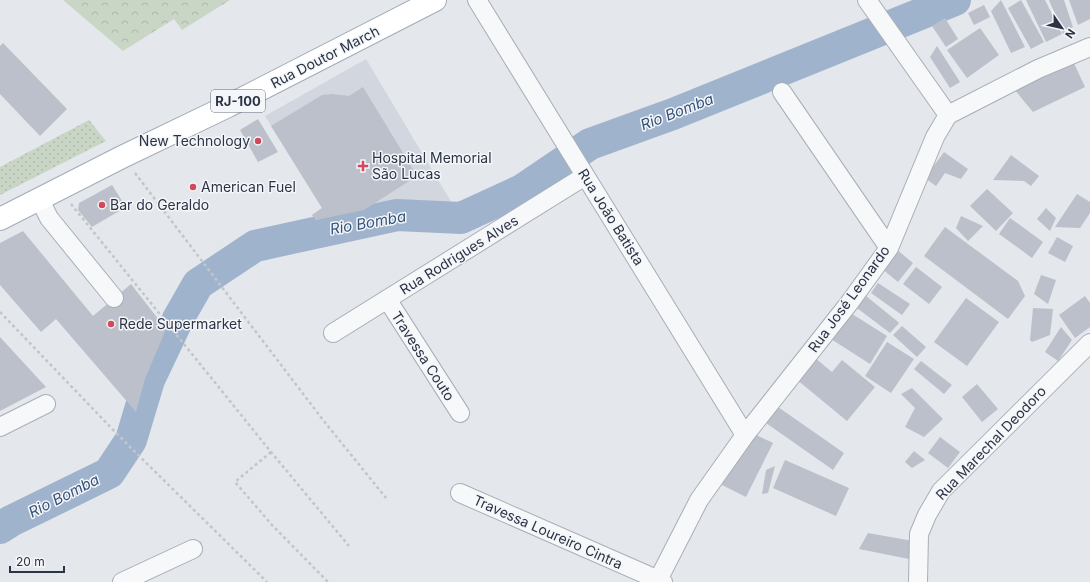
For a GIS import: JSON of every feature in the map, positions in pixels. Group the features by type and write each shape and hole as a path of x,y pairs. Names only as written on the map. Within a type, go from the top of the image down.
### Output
{"main road":[{"name":"Rua Doutor March","path":"0,219 58,188 228,106 435,0"}],"street":[{"name":"Rua João Batista","path":"477,0 745,435"},
{"path":"868,0 948,115 1038,70 1090,47"},
{"path":"782,92 889,248"},
{"name":"Rua José Leonardo","path":"659,581 699,500 745,435 850,302 889,248 935,137 948,115"},
{"name":"Rua Rodrigues Alves","path":"333,333 585,176"},
{"path":"39,198 49,218 114,298"},
{"name":"Travessa Couto","path":"387,299 460,413"},
{"name":"Rua Marechal Deodoro","path":"918,582 919,534 927,515 941,491 1090,343"},
{"path":"0,427 46,404"},
{"name":"Travessa Loureiro Cintra","path":"460,493 659,581"},
{"path":"122,582 193,549"}],"path":[{"path":"122,157 322,420 386,498"},
{"path":"58,188 271,452 349,546"},
{"path":"0,312 118,435 267,582"},
{"path":"271,452 235,482 272,525 328,582"}],"shaded area":[{"name":"Hospital Memorial São Lucas","path":"366,59 453,205 392,201 364,210 316,220 312,215 322,208 265,116"}],"green space":[{"path":"63,0 230,0 182,30 174,19 123,51"},
{"path":"89,120 106,141 0,195 0,167"}],"building":[{"path":"1001,0 1025,47 1011,53 991,11"},
{"path":"1021,0 1044,42 1031,49 1008,8"},
{"path":"1026,0 1045,0 1062,34 1046,42"},
{"path":"1049,0 1064,0 1073,27 1063,34"},
{"path":"1069,0 1090,0 1090,19 1078,25"},
{"path":"984,5 990,17 974,25 968,13"},
{"path":"945,18 958,39 946,47 932,26"},
{"path":"980,28 999,55 967,78 947,50"},
{"path":"3,43 67,109 40,136 0,94 0,46"},
{"path":"937,46 960,82 950,88 930,57"},
{"path":"1073,61 1085,87 1033,112 1014,89"},
{"name":"Hospital Memorial São Lucas","path":"363,87 417,176 364,210 316,220 312,215 322,208 271,126 322,95 332,94 349,96"},
{"name":"New Technology","path":"258,119 278,152 258,162 240,130"},
{"path":"944,152 968,169 961,179 945,173 936,186 925,178"},
{"path":"1011,155 1039,176 1031,186 1024,181 993,180"},
{"name":"Bar do Geraldo","path":"112,185 126,207 92,227 78,210 79,203"},
{"path":"987,189 1013,213 996,231 970,206"},
{"path":"1077,194 1090,202 1090,213 1080,228 1055,227"},
{"path":"1046,208 1056,218 1050,231 1037,219"},
{"path":"961,216 983,226 968,241 956,228"},
{"path":"1010,218 1043,242 1032,258 999,234"},
{"path":"945,227 1018,281 1025,296 1008,319 924,256"},
{"name":"Rede Supermarket","path":"23,231 93,316 131,284 166,329 145,379 136,412 56,319 41,332 0,285 0,243"},
{"path":"1057,237 1073,246 1065,262 1048,253"},
{"path":"896,249 913,263 898,282 881,268"},
{"path":"916,267 942,287 929,304 903,284"},
{"path":"1041,275 1056,280 1048,304 1034,294"},
{"path":"878,283 910,304 902,315 871,293"},
{"path":"866,296 899,323 890,333 857,308"},
{"path":"1085,296 1090,303 1090,327 1075,338 1059,315"},
{"path":"966,298 999,322 967,366 934,342"},
{"path":"1033,308 1053,309 1050,335 1032,342 1030,340"},
{"path":"849,312 887,336 870,364 831,339"},
{"path":"902,326 926,347 917,357 893,335"},
{"path":"1061,327 1072,340 1058,361 1045,352"},
{"path":"0,337 46,387 0,411"},
{"path":"887,342 914,359 891,393 865,376"},
{"path":"814,357 832,372 842,360 875,387 847,421 796,379"},
{"path":"921,361 952,385 944,394 914,369"},
{"path":"977,384 998,409 982,422 962,397"},
{"path":"912,388 943,419 924,437 905,427 915,408 901,394"},
{"path":"778,407 844,453 833,470 766,423"},
{"path":"748,431 773,443 746,497 722,485"},
{"path":"940,437 960,452 948,468 928,453"},
{"path":"914,451 925,460 912,468 905,462"},
{"path":"785,460 849,488 836,516 773,488"},
{"path":"775,466 768,493 762,494 766,470"},
{"path":"868,533 913,541 909,559 859,549"}],"waterway":[{"name":"Rio Bomba","path":"0,528 11,521 109,473 131,440 149,380 178,319 198,284 255,246 397,215 461,218 522,190 590,144 673,114 955,0"}],"place":[{"name":"New Technology","path":"258,141"},
{"name":"Hospital Memorial São Lucas","path":"363,166"},
{"name":"American Fuel","path":"193,187"},
{"name":"Bar do Geraldo","path":"102,205"},
{"name":"Rede Supermarket","path":"111,324"}]}
